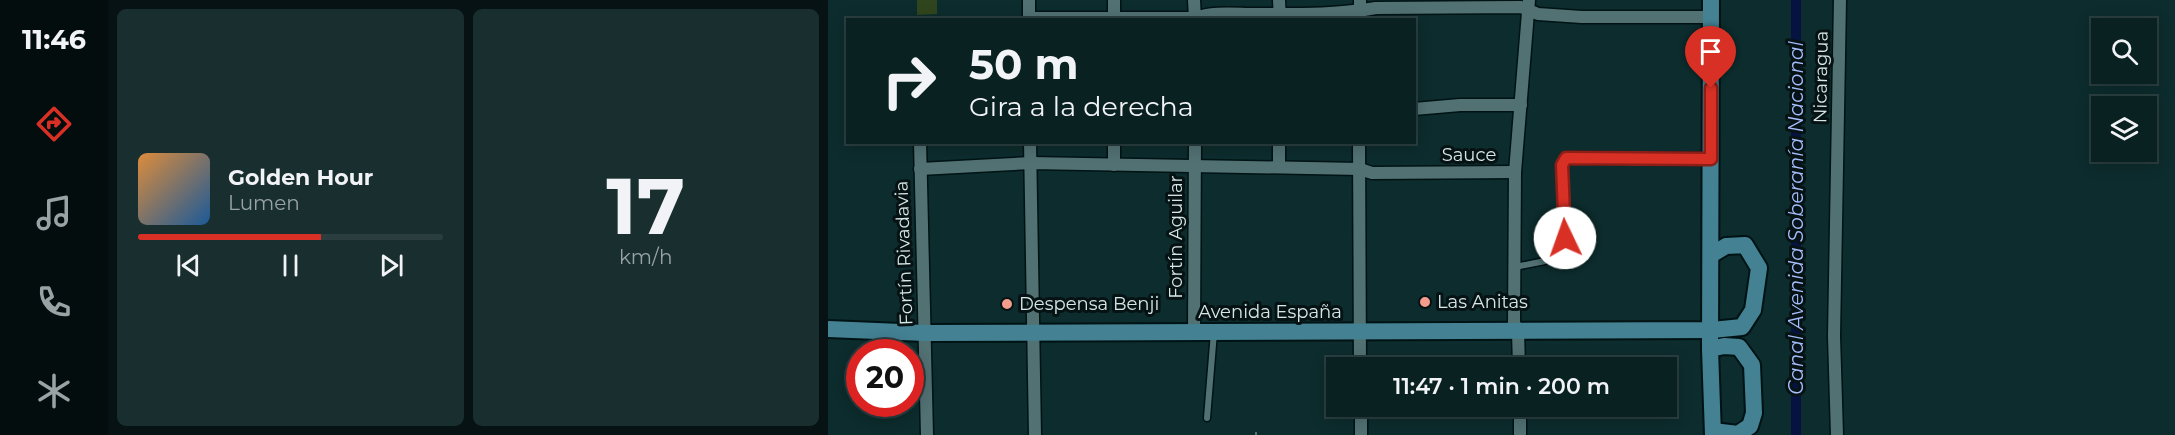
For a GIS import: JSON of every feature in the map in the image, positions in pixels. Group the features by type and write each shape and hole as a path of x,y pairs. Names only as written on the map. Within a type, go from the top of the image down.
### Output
{"main road":[{"path":"1710,349 1724,346 1739,347 1752,365 1754,413 1750,426 1738,434 1713,433 1710,349 1712,330 1711,8"},
{"name":"Avenida España","path":"828,329 925,333 1712,330 1742,327 1753,310 1758,268 1745,245 1726,246 1711,255"}],"street":[{"path":"1029,0 1029,18"},
{"path":"1114,0 1114,18"},
{"path":"1194,0 1195,18"},
{"path":"1280,0 1280,17"},
{"name":"Nicaragua","path":"1836,435 1834,336 1840,0"},
{"path":"1197,18 1207,14 1280,17 1376,8 1521,7 1529,5"},
{"path":"1529,5 1538,14 1582,17 1711,8"},
{"path":"1519,357 1518,331 1514,323 1515,172 1529,5"},
{"path":"1416,109 1460,105 1521,105"},
{"name":"Fortín Rivadavia","path":"920,144 927,435"},
{"path":"1030,144 1035,435"},
{"path":"1114,144 1114,165"},
{"name":"Fortín Aguilar","path":"1194,332 1195,144"},
{"path":"1280,144 1280,166"},
{"path":"1359,144 1360,357"},
{"path":"1566,158 1711,159"},
{"name":"Sauce","path":"920,169 1031,163 1195,167 1280,166 1360,169 1372,173 1515,172"},
{"path":"1361,417 1361,435"},
{"path":"1520,417 1520,435"}],"lane":[{"path":"1514,267 1545,261 1558,250 1565,238 1562,165 1566,158"},
{"path":"1207,418 1214,332"}],"green space":[{"path":"917,0 937,0 937,14 917,15"}],"waterway":[{"name":"Canal Avenida Soberanía Nacional","path":"1796,0 1796,435"}],"place":[{"name":"Las Anitas","path":"1425,302"},
{"name":"Despensa Benji","path":"1007,304"}],"route":[{"path":"1565,238 1562,165 1566,158 1711,159 1711,88"}]}
